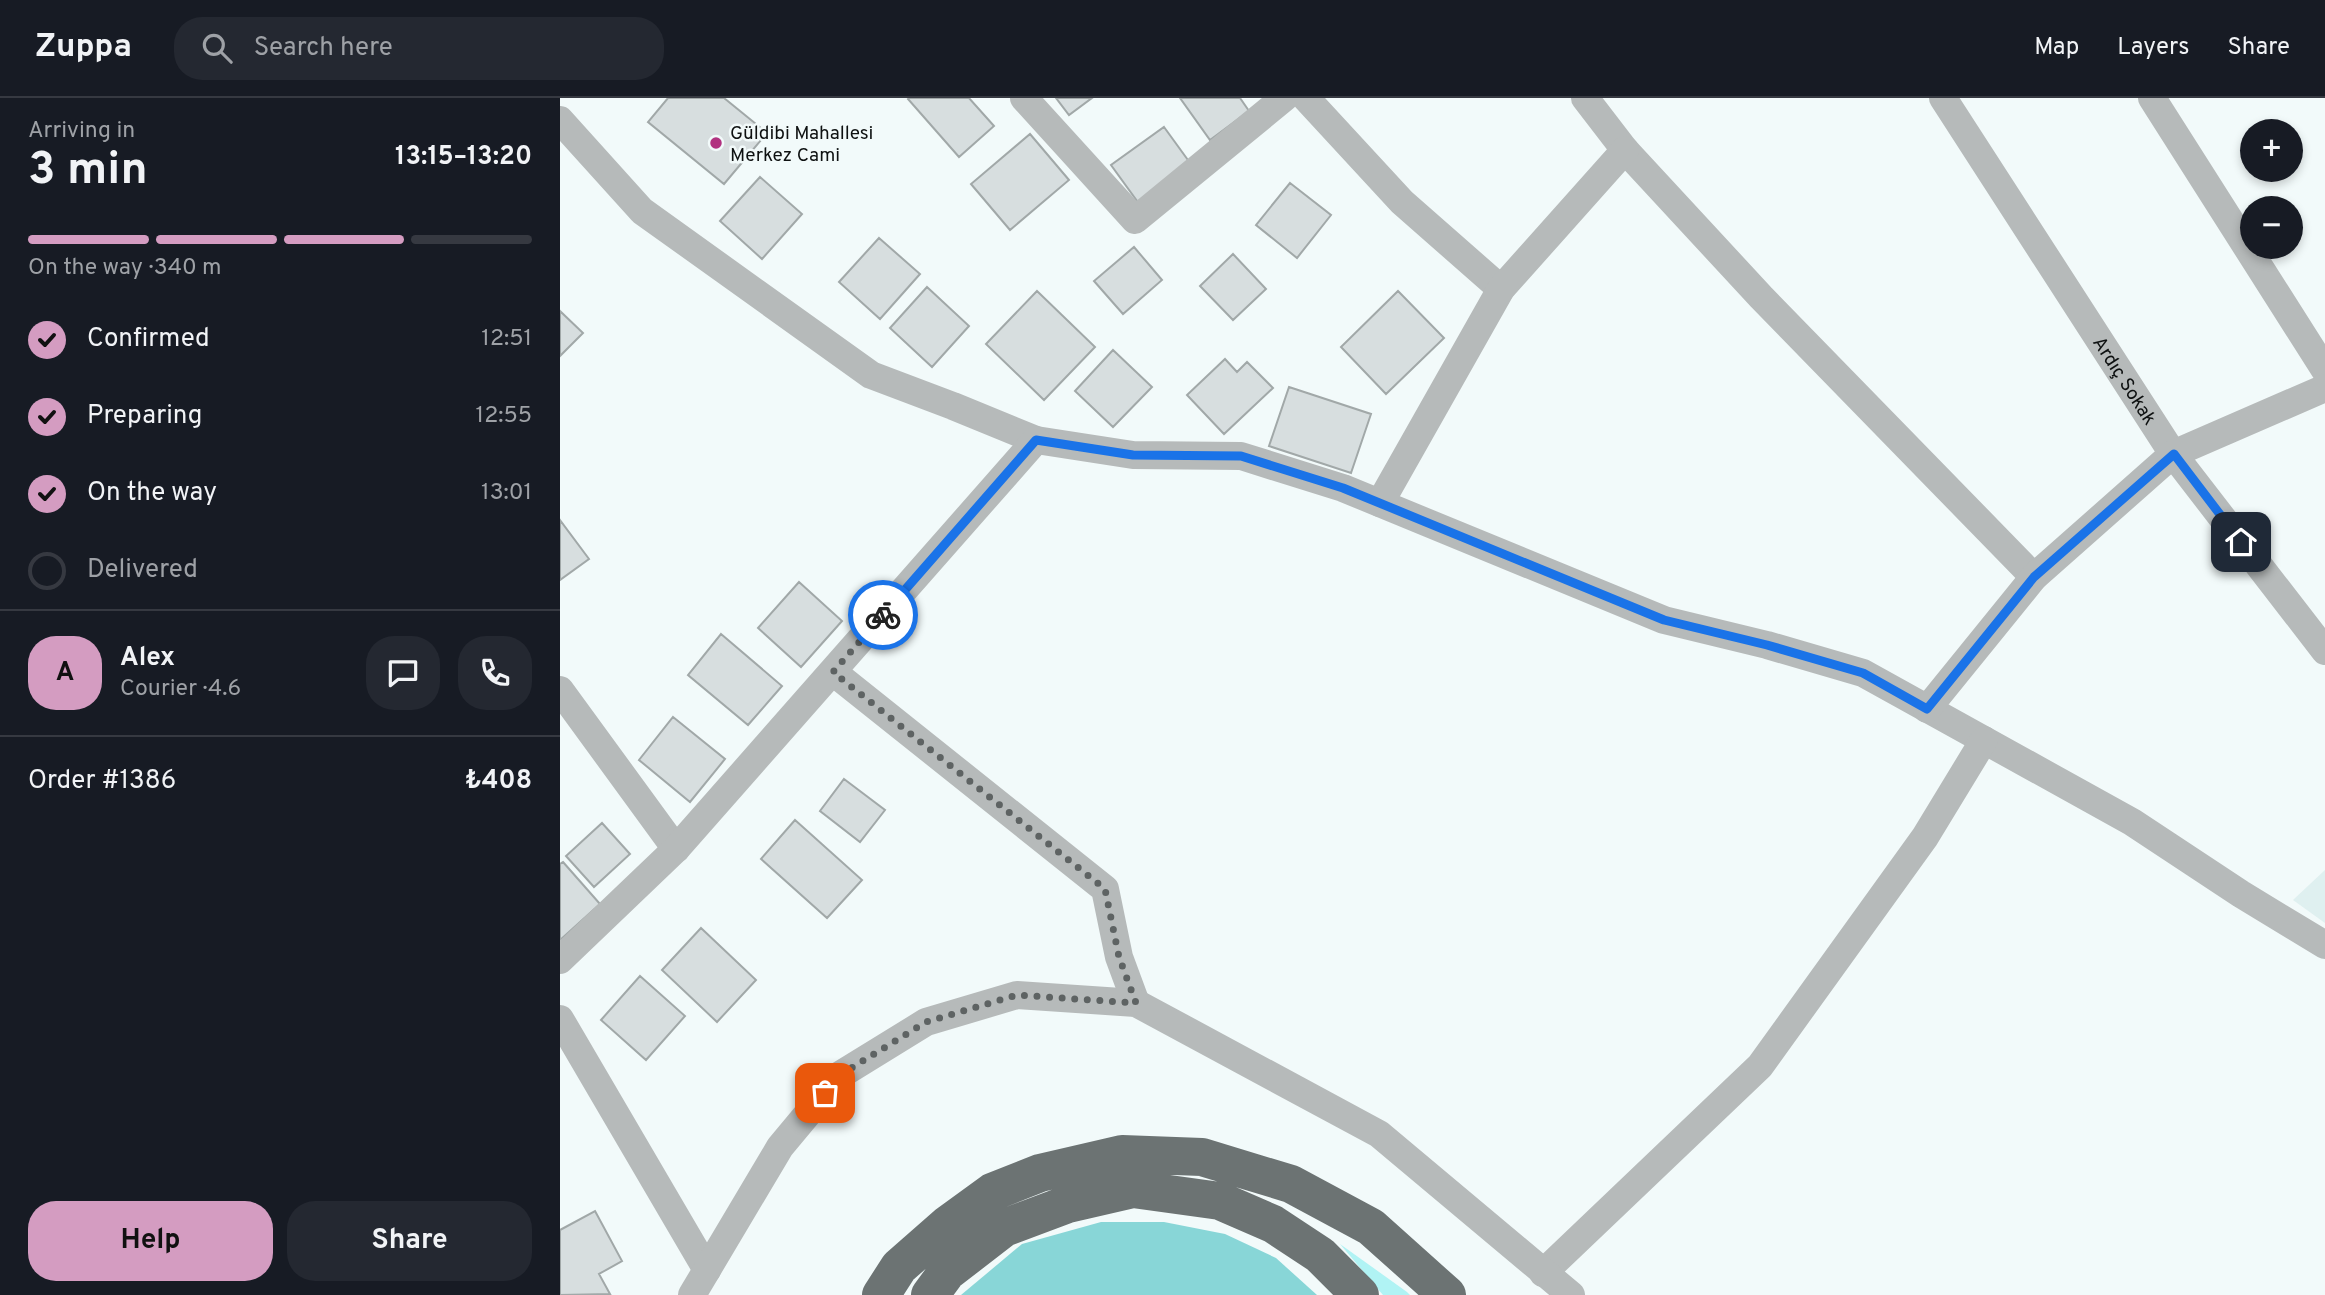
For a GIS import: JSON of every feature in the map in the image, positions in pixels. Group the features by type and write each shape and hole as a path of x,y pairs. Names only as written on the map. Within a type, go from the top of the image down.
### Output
{"highway":[{"path":"881,1295 899,1267 948,1224 992,1192 1040,1173 1122,1154 1202,1157 1291,1184 1371,1227 1447,1295"},
{"path":"930,1295 947,1272 1004,1228 1068,1204 1133,1189 1220,1201 1273,1224 1320,1255 1360,1295"}],"street":[{"path":"1024,98 1135,220 1284,98"},
{"path":"1306,98 1402,202 1501,289"},
{"path":"1585,98 1625,150 1761,297 2034,577"},
{"name":"Ardıç Sokak","path":"1943,98 2174,454 2325,651"},
{"path":"2152,98 2325,370"},
{"path":"560,120 642,211 871,375 1036,440 1133,455 1241,456 1343,488 1664,620 1767,645 1863,673 2132,822 2241,894 2325,945"},
{"path":"1380,503 1501,289 1625,150"},
{"path":"1927,709 2034,577 2174,454 2325,388"},
{"path":"560,960 676,849 1036,440"},
{"path":"833,672 1105,889 1119,957 1136,1003"},
{"path":"560,690 676,849"},
{"path":"1543,1273 1760,1066 1926,837 1984,740"},
{"path":"692,1295 780,1147 840,1075 926,1022 1017,995 1136,1003 1379,1134 1571,1295"},
{"path":"560,1019 707,1270"}],"shaded area":[{"path":"2325,870 2325,923 2293,900"},
{"path":"1101,1222 1164,1222 1225,1234 1276,1258 1317,1295 961,1295 1022,1244"},
{"path":"1340,1244 1407,1292 1410,1295 1383,1295"}],"building":[{"name":"Güldibi Mahallesi Merkez Cami","path":"668,98 724,98 767,133 724,184 648,122"},
{"path":"909,98 969,98 994,126 959,157"},
{"path":"1056,98 1092,98 1069,115"},
{"path":"1180,98 1240,98 1249,111 1210,140"},
{"path":"1164,127 1193,167 1140,205 1111,165"},
{"path":"1030,134 1069,180 1010,230 971,184"},
{"path":"760,177 802,214 762,259 720,221"},
{"path":"1290,183 1331,215 1297,258 1256,225"},
{"path":"879,238 920,274 880,319 839,282"},
{"path":"1134,247 1162,280 1123,314 1094,281"},
{"path":"1233,254 1266,289 1233,320 1200,286"},
{"path":"927,287 969,326 932,367 890,328"},
{"path":"1037,291 1095,347 1044,400 986,344"},
{"path":"1398,291 1444,338 1386,394 1341,347"},
{"path":"560,311 583,333 560,356"},
{"path":"1113,350 1152,387 1113,427 1075,391"},
{"path":"1225,359 1237,372 1247,362 1273,388 1224,434 1187,395"},
{"path":"1289,387 1371,414 1351,473 1269,446"},
{"path":"560,520 589,559 560,580"},
{"path":"799,582 842,621 801,667 758,628"},
{"path":"721,634 782,686 748,725 688,675"},
{"path":"673,717 725,759 690,802 639,760"},
{"path":"844,779 885,810 860,842 820,811"},
{"path":"795,820 862,880 827,918 761,859"},
{"path":"602,823 630,854 594,887 566,856"},
{"path":"563,862 600,904 560,940 560,864"},
{"path":"701,928 756,980 717,1022 662,970"},
{"path":"640,976 685,1016 646,1060 601,1020"},
{"path":"595,1211 622,1261 599,1274 610,1294 560,1295 560,1230"}],"way so far":[{"path":"825,1093 840,1075 926,1022 1017,995 1136,1003 1119,957 1105,889 833,672 883,615"}],"place":[{"name":"Güldibi Mahallesi Merkez Cami","path":"716,143"}],"route":[{"path":"883,615 1036,440 1133,455 1241,456 1343,488 1664,620 1767,645 1863,673 1927,709 2034,577 2174,454 2241,542"}]}
